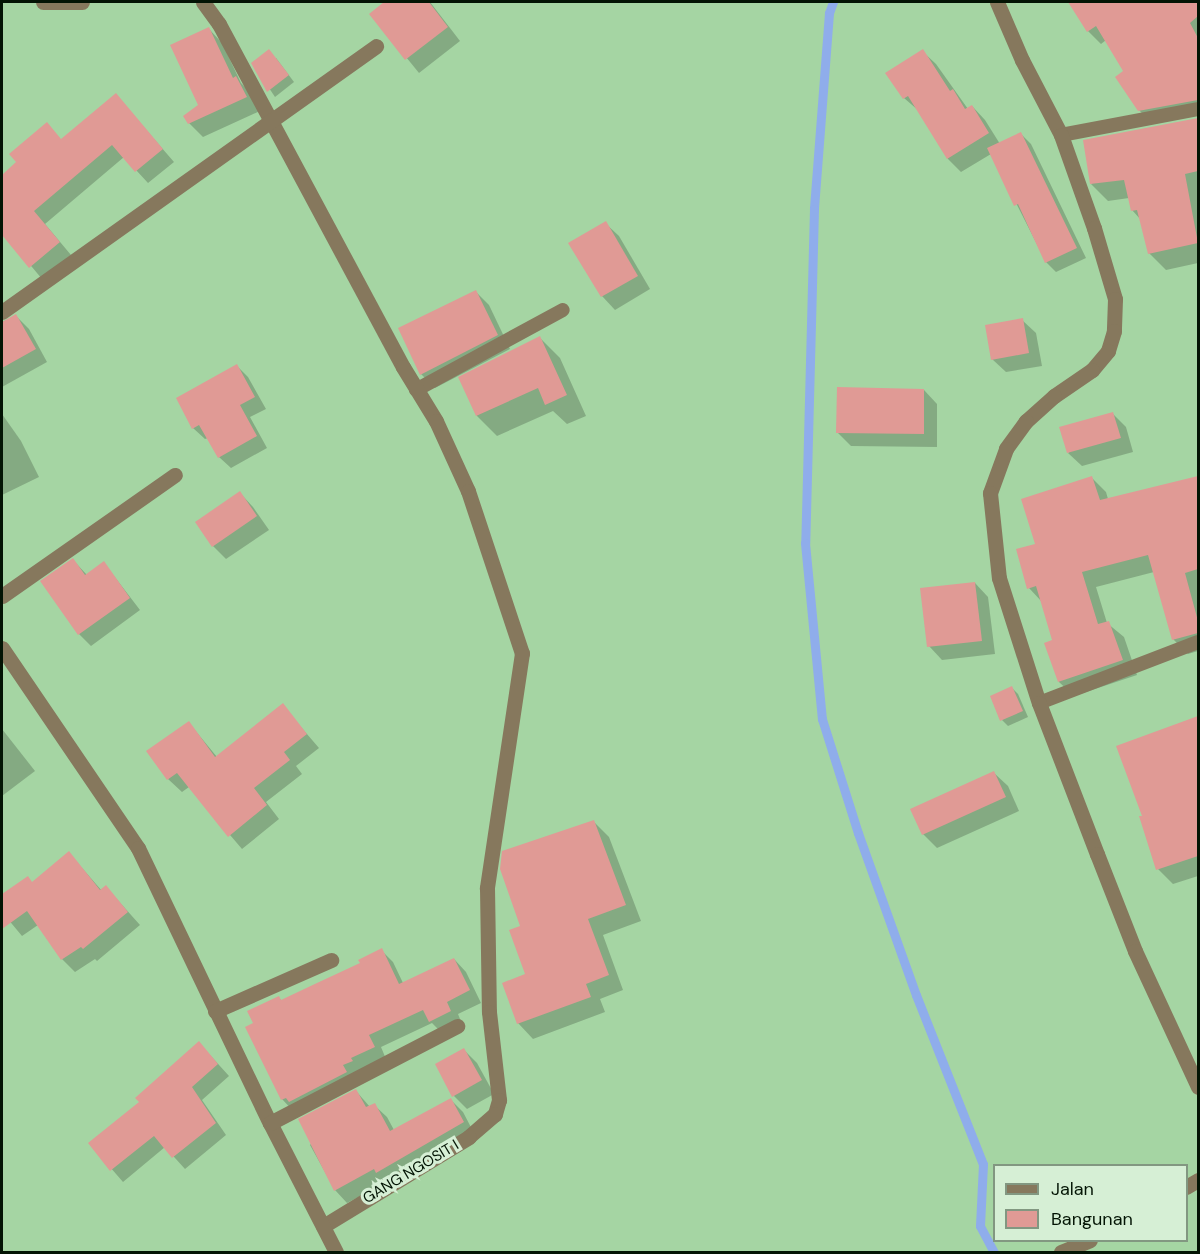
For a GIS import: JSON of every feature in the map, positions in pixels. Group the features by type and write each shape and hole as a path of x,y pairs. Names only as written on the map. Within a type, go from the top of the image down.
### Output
{"street":[{"path":"43,2 82,2"},
{"path":"203,2 272,121 416,390"},
{"path":"997,2 1022,60 1061,135 1094,228 1115,299 1114,331 1108,351 1092,370 1054,396 1026,421 1006,449 990,493 999,578 1039,703 1135,951 1198,1087"},
{"path":"2,312 376,46"},
{"name":"GANG NGOSIT I","path":"323,1226 469,1137 495,1114 498,1100 489,1012 487,888 522,653 468,490 436,422 416,390"},
{"path":"2,596 175,475"},
{"path":"2,648 138,848 270,1123 336,1252"},
{"path":"216,1011 332,960"},
{"path":"270,1123 457,1026"},
{"path":"1061,1252 1085,1242"}],"lane":[{"path":"1061,135 1198,109"},
{"path":"416,390 563,310"},
{"path":"1039,703 1198,642"}],"building":[{"path":"384,2 429,2 448,27 405,60 369,14"},
{"path":"1068,2 1198,2 1198,16 1190,23 1198,38 1198,100 1138,111 1115,77 1123,71 1096,26 1087,32"},
{"path":"209,27 233,78 236,76 247,97 188,124 183,116 198,105 170,45"},
{"path":"269,49 289,75 267,92 251,63"},
{"path":"923,49 950,91 953,89 965,109 972,105 989,133 947,159 908,96 903,99 885,73"},
{"path":"116,93 163,149 135,172 112,145 34,211 60,242 29,268 2,235 2,175 16,162 9,154 47,122 61,139"},
{"path":"1198,118 1198,171 1185,174 1198,243 1148,254 1137,210 1131,211 1124,180 1090,184 1083,140"},
{"path":"1021,132 1077,248 1045,263 1018,204 1014,206 987,148"},
{"path":"606,221 638,276 601,297 568,243"},
{"path":"476,290 498,335 420,375 398,328"},
{"path":"16,314 36,349 2,368 2,322"},
{"path":"1023,318 1029,353 991,360 985,325"},
{"path":"540,336 567,395 545,405 538,388 476,416 458,377"},
{"path":"237,364 255,397 240,405 257,436 218,458 199,425 192,429 176,398"},
{"path":"837,387 924,389 924,434 836,433"},
{"path":"1113,412 1121,438 1067,453 1059,427"},
{"path":"1092,476 1100,500 1198,476 1198,569 1185,573 1198,621 1198,633 1172,640 1148,555 1082,572 1098,624 1109,621 1123,660 1058,682 1044,643 1052,640 1036,586 1027,589 1016,549 1035,544 1021,499"},
{"path":"240,491 257,516 212,547 195,522"},
{"path":"73,558 85,575 104,561 130,598 78,635 40,581"},
{"path":"975,582 982,641 927,647 920,588"},
{"path":"1012,686 1023,711 1000,721 990,696"},
{"path":"283,703 307,734 284,752 290,760 254,788 267,805 228,837 177,773 167,780 146,751 189,721 215,757"},
{"path":"1198,716 1198,856 1156,870 1139,816 1142,816 1116,746"},
{"path":"994,771 1006,797 922,835 910,809"},
{"path":"594,820 626,905 588,919 609,975 586,984 591,997 517,1024 502,983 525,974 509,930 520,926 500,869 502,851"},
{"path":"69,851 100,890 106,885 128,912 83,949 81,947 61,960 27,911 2,929 2,894 28,876 32,882"},
{"path":"382,948 399,984 454,958 470,990 447,1002 451,1011 429,1022 423,1010 369,1035 375,1047 351,1058 353,1061 343,1065 347,1072 289,1102 286,1098 281,1100 245,1027 253,1023 247,1011 279,996 281,1000 360,963 358,960"},
{"path":"199,1041 218,1064 192,1087 216,1123 172,1158 154,1136 110,1171 88,1143 139,1102 135,1098"},
{"path":"464,1048 482,1080 452,1097 435,1064"},
{"path":"356,1089 366,1107 375,1103 390,1131 451,1098 464,1122 376,1173 374,1169 334,1191 298,1119"}],"waterway":[{"path":"833,2 829,13 814,209 805,543 822,719 858,833 916,995 983,1164 980,1226 994,1252"}]}
